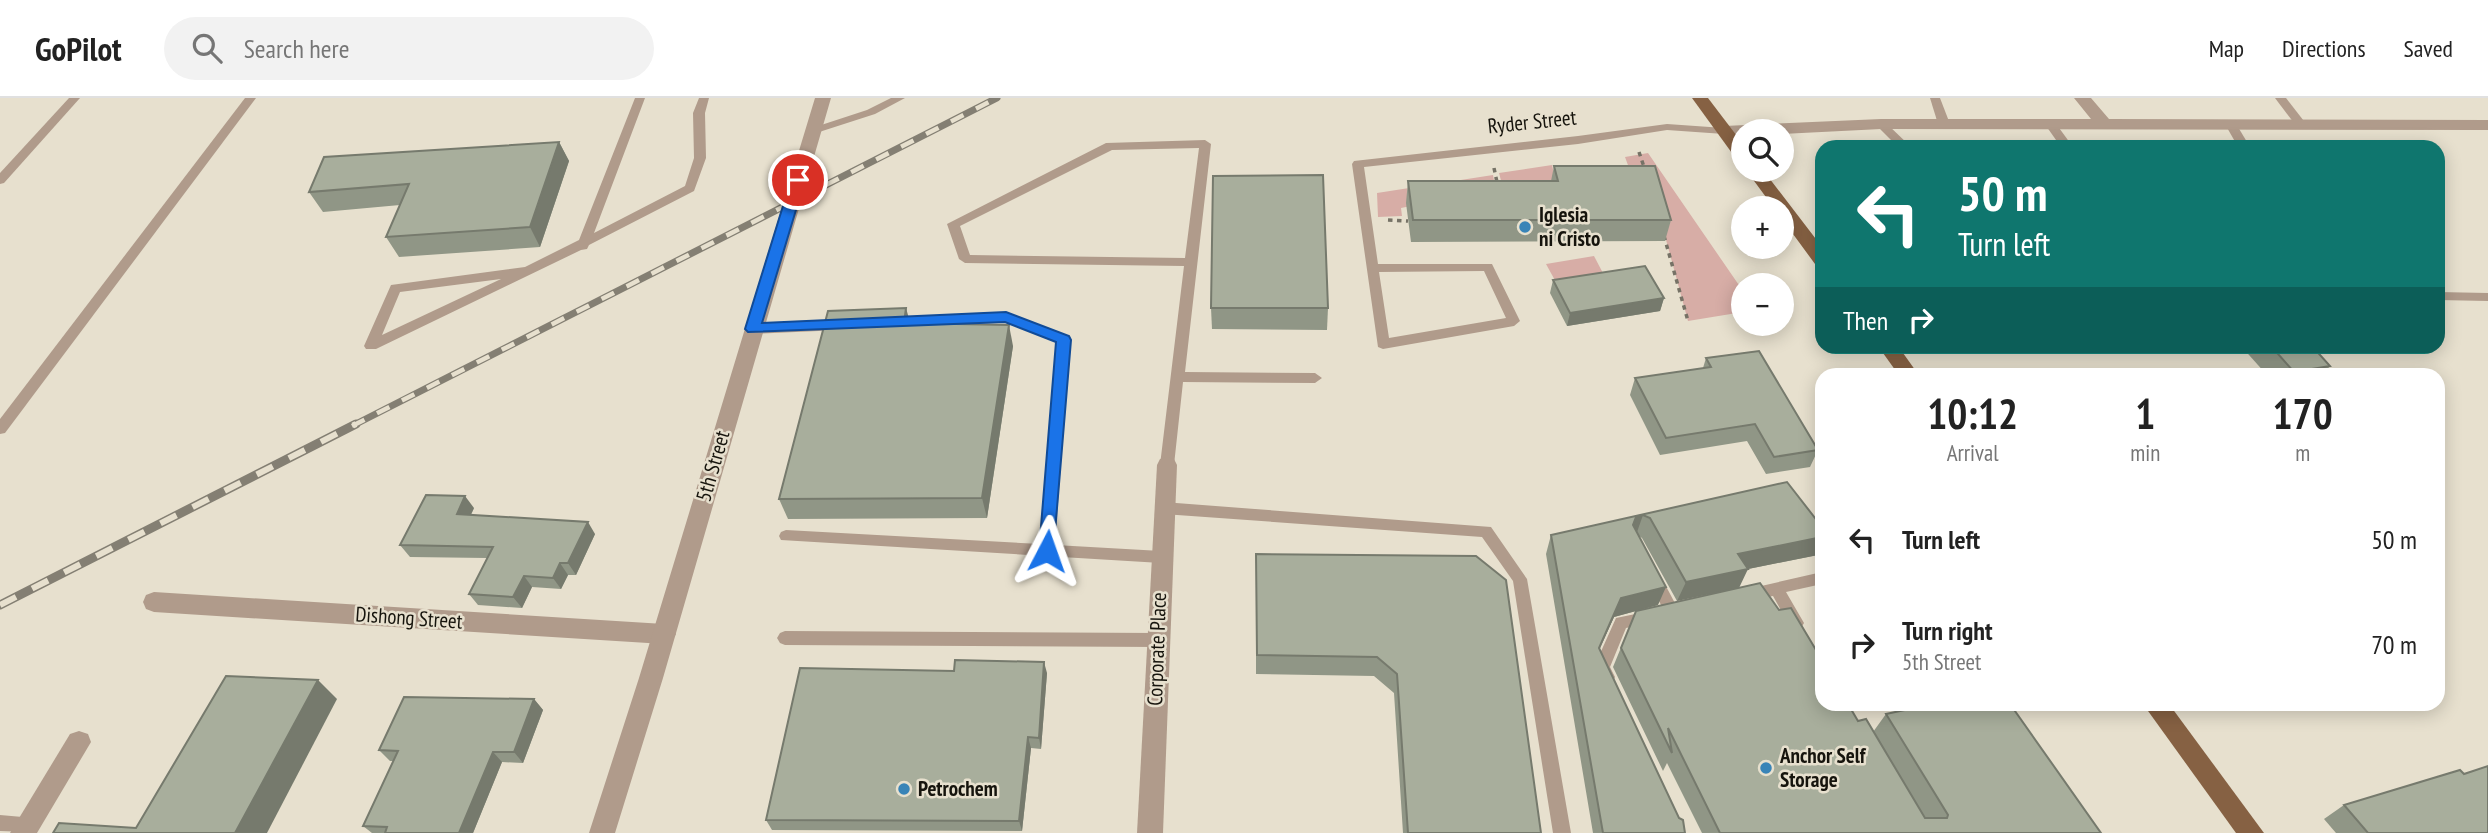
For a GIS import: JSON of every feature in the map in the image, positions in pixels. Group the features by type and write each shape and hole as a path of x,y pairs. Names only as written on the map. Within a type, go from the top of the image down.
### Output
{"main road":[{"path":"1700,98 1731,140"},
{"path":"1763,182 1815,251"},
{"path":"2160,711 2251,833"}],"street":[{"name":"5th Street","path":"602,833 823,98"},
{"path":"2082,98 2103,123"},
{"name":"Ryder Street","path":"1724,131 1881,124 2488,125"},
{"name":"Corporate Place","path":"1150,833 1167,465"},
{"name":"Dishong Street","path":"154,602 664,634"},
{"path":"25,829 79,742"}],"lane":[{"path":"0,180 75,98"},
{"path":"0,429 251,98"},
{"path":"583,246 640,98"},
{"path":"529,271 395,288 371,346 583,246 690,188 700,158 699,113 704,98"},
{"path":"813,131 871,112 900,98"},
{"path":"1936,98 1944,124"},
{"path":"2280,98 2301,125"},
{"path":"2050,123 2062,140"},
{"path":"1881,124 1898,140"},
{"path":"2231,124 2240,140"},
{"name":"Ryder Street","path":"1373,268 1489,267 1514,321 1383,344 1358,164 1667,127 1724,131"},
{"path":"1167,465 1205,144 1110,146 953,224 965,259 1191,262"},
{"path":"2445,297 2486,300"},
{"path":"753,329 1006,317 1064,340 1047,551"},
{"path":"1177,377 1315,378"},
{"path":"1163,508 1486,531 1520,579 1562,833"},
{"path":"786,536 1161,557"},
{"path":"1613,690 1602,667 1621,623 1679,610 1647,566"},
{"path":"1737,597 1815,580"},
{"path":"1776,589 1802,633"},
{"path":"785,638 1158,640"},
{"path":"0,823 25,829"}],"path":[{"path":"1628,133 1640,155 1648,181"},
{"path":"1490,150 1499,190"},
{"path":"1663,231 1688,321"}],"shaded area":[{"path":"1648,153 1731,274 1731,314 1688,321 1652,188 1636,187 1625,157"},
{"path":"1552,165 1557,187 1507,203 1499,173"},
{"path":"1493,175 1498,203 1406,207 1401,208 1402,216 1378,217 1377,193"},
{"path":"1594,256 1605,277 1557,284 1546,264"}],"building":[{"path":"559,142 530,227 386,237 409,184 309,192 324,157"},
{"path":"1554,166 1655,166 1671,220 1413,220 1408,181 1558,181"},
{"path":"1323,175 1328,308 1211,308 1213,176"},
{"path":"1645,266 1664,298 1570,313 1553,280"},
{"path":"906,308 904,323 1009,325 982,498 779,499 828,311"},
{"path":"1759,351 1815,445 1815,450 1774,457 1755,424 1666,438 1635,378 1711,367 1706,358"},
{"path":"2278,354 2319,354 2330,366 2318,368 2290,368"},
{"path":"1787,482 1815,518 1815,538 1738,554 1748,569 1686,582 1650,518 1643,515 1636,517 1633,525 1666,587 1621,598 1599,648 1679,818 1683,820 1685,833 1603,833 1551,535"},
{"path":"426,495 465,496 457,514 588,522 568,563 560,563 553,578 524,576 513,597 469,594 493,547 400,545"},
{"path":"1256,554 1476,556 1506,580 1541,833 1408,833 1397,674 1377,657 1257,655"},
{"path":"1760,583 1779,610 1791,608 1815,648 1815,711 1852,711 1858,721 1866,719 1925,818 1947,818 1948,815 1886,714 1900,711 2015,711 2101,833 1720,833 1668,728 1672,753 1621,648 1636,611"},
{"name":"Petrochem","path":"955,660 1044,662 1039,738 1028,737 1019,821 766,820 800,668 954,671"},
{"path":"226,676 318,680 235,833 53,833 59,823 136,828"},
{"path":"404,697 534,699 514,752 493,752 459,833 385,833 387,827 363,826 398,751 379,750"},
{"path":"2488,766 2488,833 2368,833 2344,805 2460,770 2464,774"}],"railway":[{"path":"352,426 997,98"},
{"path":"0,605 356,424"}],"place":[{"name":"Iglesia ni Cristo","path":"1525,227"},
{"name":"Anchor Self Storage","path":"1766,768"},
{"name":"Petrochem","path":"904,789"}],"route":[{"path":"798,180 753,329 1006,317 1064,340 1047,551"}]}
